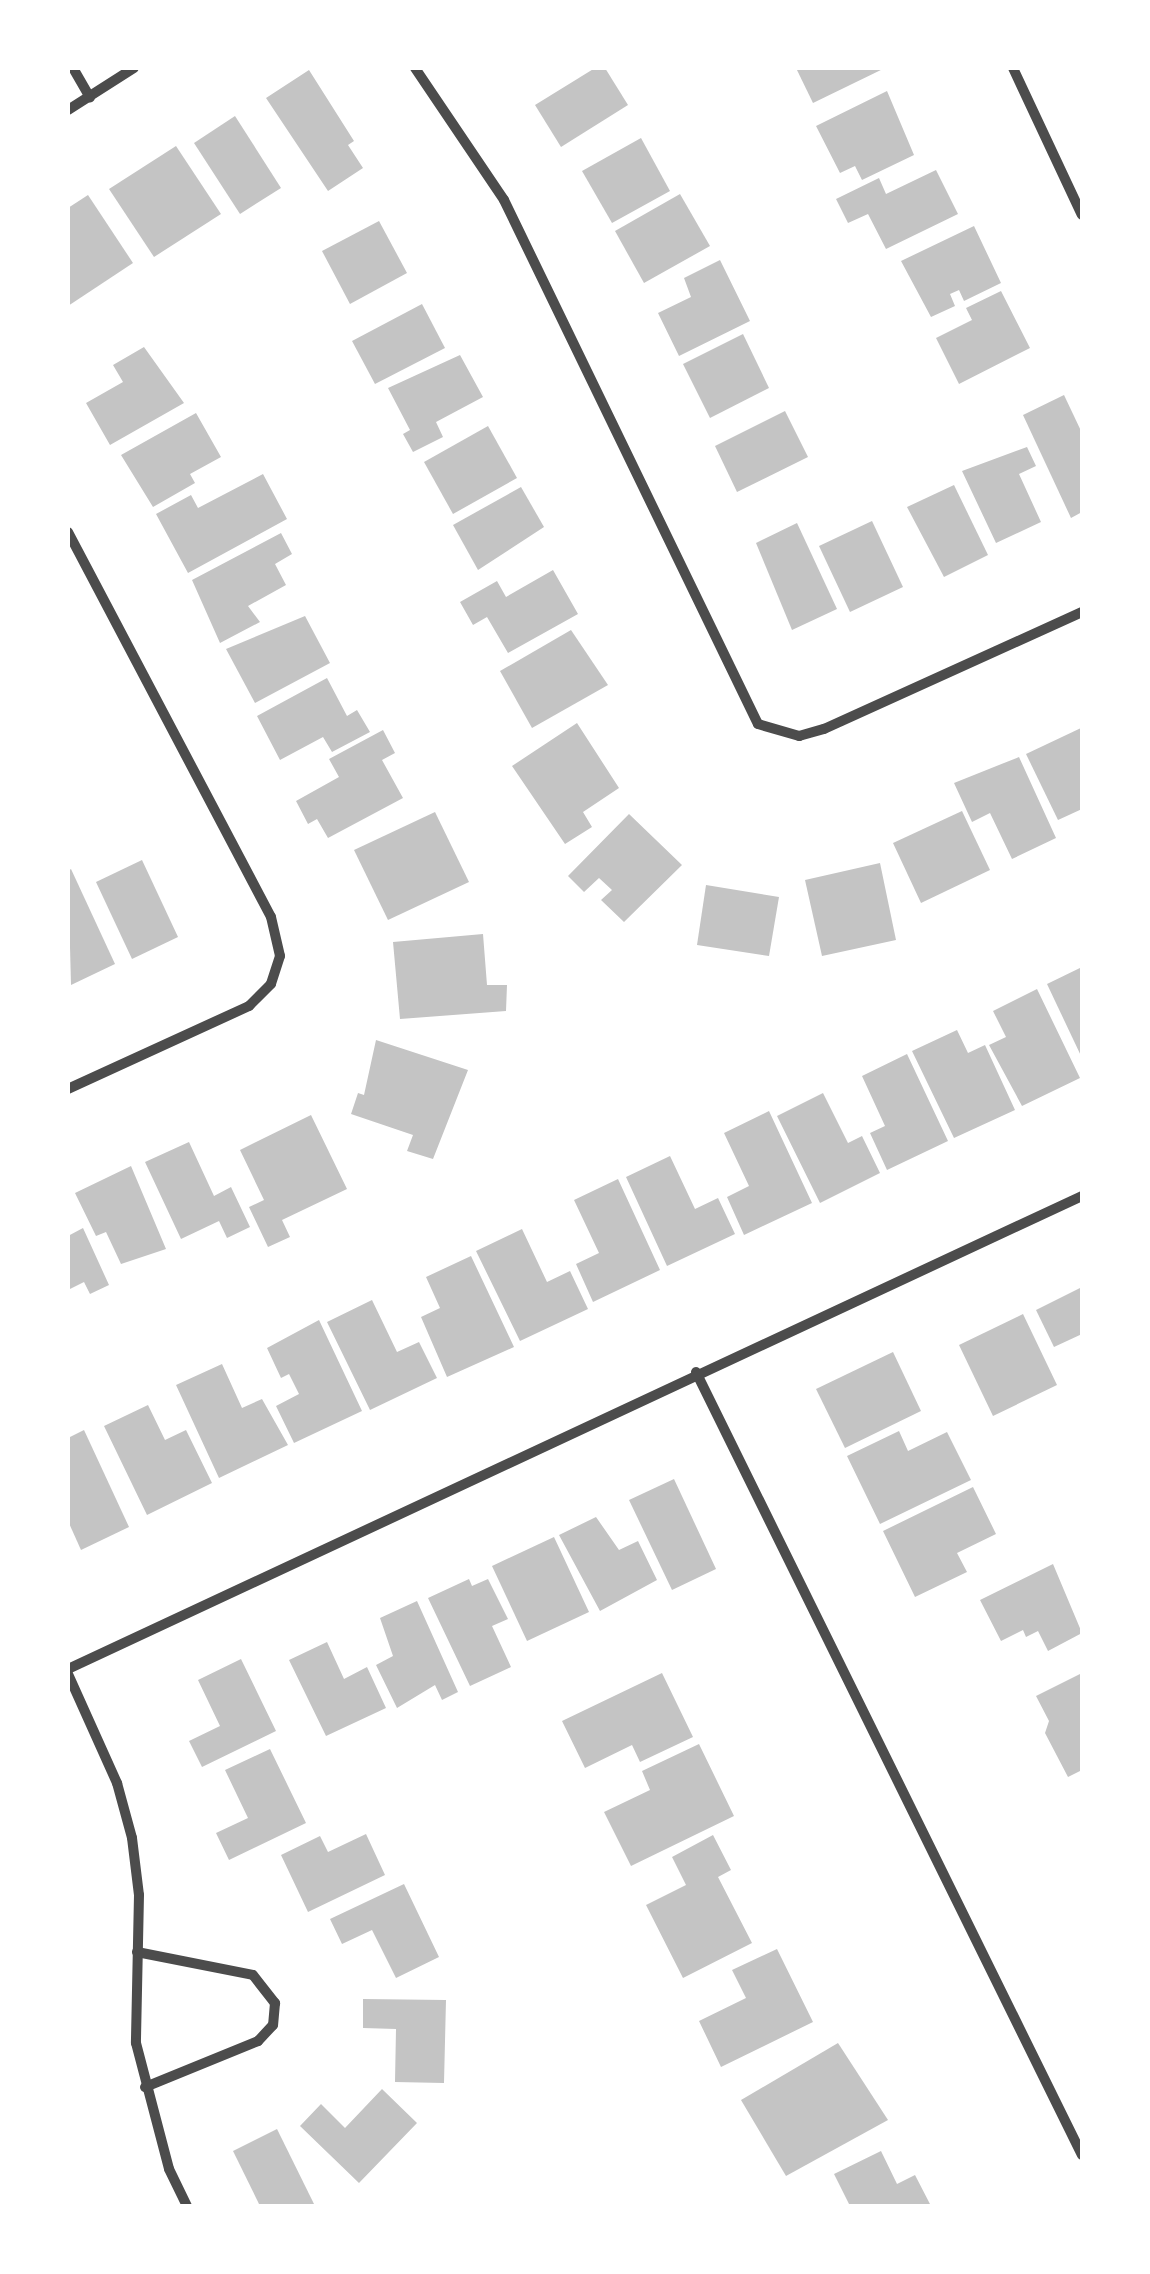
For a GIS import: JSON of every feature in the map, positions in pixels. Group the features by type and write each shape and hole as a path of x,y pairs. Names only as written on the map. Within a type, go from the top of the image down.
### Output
{"street":[{"path":"73,68 90,98"},
{"path":"68,110 134,68"},
{"path":"415,68 504,200 758,724 798,736 824,729 1082,612"},
{"path":"1013,68 1082,215"},
{"path":"68,532 271,917 280,956 270,984 249,1006 68,1089"},
{"path":"186,2206 145,2087 135,2020 137,1952 132,1838 118,1783 68,1672 696,1372 860,1305 1082,1196"},
{"path":"696,1372 1082,2155"},
{"path":"137,1952 248,1973 266,1984 276,2003 272,2025 258,2040 145,2087"}],"building":[{"path":"595,68 605,68 628,105 561,147 535,105"},
{"path":"796,68 885,68 813,103"},
{"path":"309,70 354,141 348,145 363,168 328,191 266,98"},
{"path":"887,91 914,155 862,180 855,166 840,173 816,126"},
{"path":"235,116 281,188 240,214 194,143"},
{"path":"641,138 670,191 612,223 582,171"},
{"path":"176,146 221,214 154,257 109,189"},
{"path":"936,170 958,214 886,249 868,214 848,223 836,199 879,178 886,194"},
{"path":"680,194 710,246 644,283 615,231"},
{"path":"88,195 133,263 68,306 68,208"},
{"path":"379,221 407,273 350,304 322,251"},
{"path":"974,226 1001,283 964,301 959,290 950,294 955,306 931,317 901,261"},
{"path":"720,260 750,321 679,356 658,313 691,297 684,278"},
{"path":"1001,291 1030,348 959,384 936,338 972,320 966,308"},
{"path":"422,304 445,348 375,384 352,341"},
{"path":"743,334 769,388 710,418 683,364"},
{"path":"144,347 184,403 110,445 86,403 123,382 113,365"},
{"path":"460,355 483,397 436,422 443,437 413,452 403,434 410,430 388,388"},
{"path":"1064,395 1082,433 1082,512 1071,518 1023,415"},
{"path":"785,411 808,457 737,492 715,446"},
{"path":"196,413 221,457 190,474 195,483 153,507 121,455"},
{"path":"488,426 517,478 453,514 424,462"},
{"path":"1027,447 1036,466 1019,474 1041,522 996,543 962,471"},
{"path":"263,474 287,519 188,573 156,514 191,495 198,508"},
{"path":"954,485 988,555 944,577 907,507"},
{"path":"521,487 544,527 478,570 453,525"},
{"path":"872,521 903,587 850,612 819,546"},
{"path":"797,523 837,609 792,630 756,543"},
{"path":"281,533 292,554 275,564 286,585 248,606 260,622 220,643 192,580"},
{"path":"553,570 578,614 508,653 487,617 473,625 460,602 497,581 506,597"},
{"path":"305,616 330,663 255,703 226,649"},
{"path":"571,630 608,685 532,728 500,671"},
{"path":"327,678 347,716 357,710 370,732 332,752 323,737 280,760 257,716"},
{"path":"577,723 619,788 583,812 592,827 565,844 512,766"},
{"path":"1081,728 1082,809 1058,820 1026,754"},
{"path":"383,730 395,753 382,760 403,798 328,838 317,819 308,824 296,801 339,777 329,759"},
{"path":"1019,757 1056,838 1012,859 990,813 972,822 954,783"},
{"path":"962,811 990,870 921,903 893,843"},
{"path":"435,812 469,882 388,920 354,850"},
{"path":"629,814 682,865 624,922 601,900 612,890 599,878 584,892 568,876"},
{"path":"142,860 178,937 132,959 96,882"},
{"path":"880,863 896,940 822,956 805,880"},
{"path":"71,869 115,964 71,985 68,871"},
{"path":"706,885 779,897 769,956 697,945"},
{"path":"483,934 487,985 507,985 506,1011 400,1019 393,942"},
{"path":"1082,967 1082,1058 1047,984"},
{"path":"1037,989 1080,1078 1022,1106 989,1045 1006,1037 993,1011"},
{"path":"957,1030 968,1053 985,1045 1015,1110 954,1138 912,1051"},
{"path":"376,1040 468,1070 433,1159 407,1151 413,1135 351,1114 358,1093 364,1095"},
{"path":"907,1054 948,1141 887,1170 870,1133 885,1126 862,1076"},
{"path":"823,1093 848,1143 862,1136 880,1173 820,1203 777,1116"},
{"path":"769,1111 812,1203 744,1235 727,1197 749,1186 724,1133"},
{"path":"311,1115 347,1189 282,1220 290,1237 268,1247 249,1207 264,1200 240,1150"},
{"path":"189,1142 214,1196 231,1187 250,1227 227,1238 219,1221 181,1239 145,1162"},
{"path":"670,1156 695,1209 718,1198 735,1234 667,1266 626,1177"},
{"path":"131,1166 166,1249 121,1264 106,1232 96,1236 75,1193"},
{"path":"618,1179 660,1270 593,1302 576,1264 599,1253 574,1200"},
{"path":"83,1228 109,1285 90,1294 84,1282 68,1290 68,1236"},
{"path":"522,1229 547,1282 570,1271 588,1309 520,1341 476,1251"},
{"path":"471,1256 514,1347 447,1377 421,1317 440,1308 426,1277"},
{"path":"1082,1287 1082,1334 1054,1347 1036,1310"},
{"path":"372,1300 397,1352 419,1342 437,1378 370,1410 327,1322"},
{"path":"1023,1314 1057,1385 993,1416 959,1345"},
{"path":"319,1320 362,1411 294,1443 276,1406 299,1394 289,1374 281,1378 267,1348"},
{"path":"893,1352 921,1411 845,1448 816,1389"},
{"path":"222,1364 242,1408 262,1399 288,1445 219,1478 176,1385"},
{"path":"148,1405 165,1440 186,1430 212,1483 147,1515 104,1426"},
{"path":"84,1430 129,1527 81,1550 68,1521 68,1438"},
{"path":"899,1431 908,1451 947,1432 971,1480 880,1524 847,1456"},
{"path":"674,1479 716,1569 672,1590 629,1500"},
{"path":"973,1487 996,1534 957,1553 967,1572 915,1597 883,1531"},
{"path":"596,1517 619,1550 638,1541 657,1580 600,1611 559,1535"},
{"path":"554,1537 589,1612 527,1641 492,1566"},
{"path":"1053,1564 1082,1633 1048,1651 1038,1631 1026,1637 1023,1630 1001,1641 980,1600"},
{"path":"469,1579 472,1586 488,1579 508,1619 492,1626 511,1667 470,1686 428,1598"},
{"path":"417,1601 458,1692 442,1700 435,1685 397,1708 376,1665 393,1656 380,1618"},
{"path":"327,1642 344,1679 367,1667 386,1708 326,1736 289,1660"},
{"path":"241,1659 276,1731 202,1767 189,1741 220,1726 198,1680"},
{"path":"662,1673 693,1737 640,1762 632,1745 585,1768 562,1721"},
{"path":"1082,1673 1082,1770 1068,1777 1045,1733 1049,1721 1036,1696"},
{"path":"699,1744 734,1816 631,1866 604,1812 650,1790 642,1771"},
{"path":"270,1749 306,1823 229,1860 216,1833 248,1818 225,1770"},
{"path":"366,1834 385,1875 308,1912 281,1855 320,1836 328,1852"},
{"path":"713,1835 731,1870 718,1877 752,1943 683,1978 646,1905 686,1885 672,1857"},
{"path":"404,1884 439,1957 396,1978 372,1930 342,1944 330,1919"},
{"path":"777,1949 813,2022 721,2067 699,2021 746,1998 732,1970"},
{"path":"363,1999 446,2000 444,2083 395,2082 396,2029 363,2028"},
{"path":"838,2043 888,2120 786,2176 741,2100"},
{"path":"382,2089 417,2123 359,2183 300,2126 321,2104 345,2128"},
{"path":"277,2129 315,2206 260,2206 233,2151"},
{"path":"881,2151 897,2184 915,2175 931,2206 850,2206 834,2174"}]}
